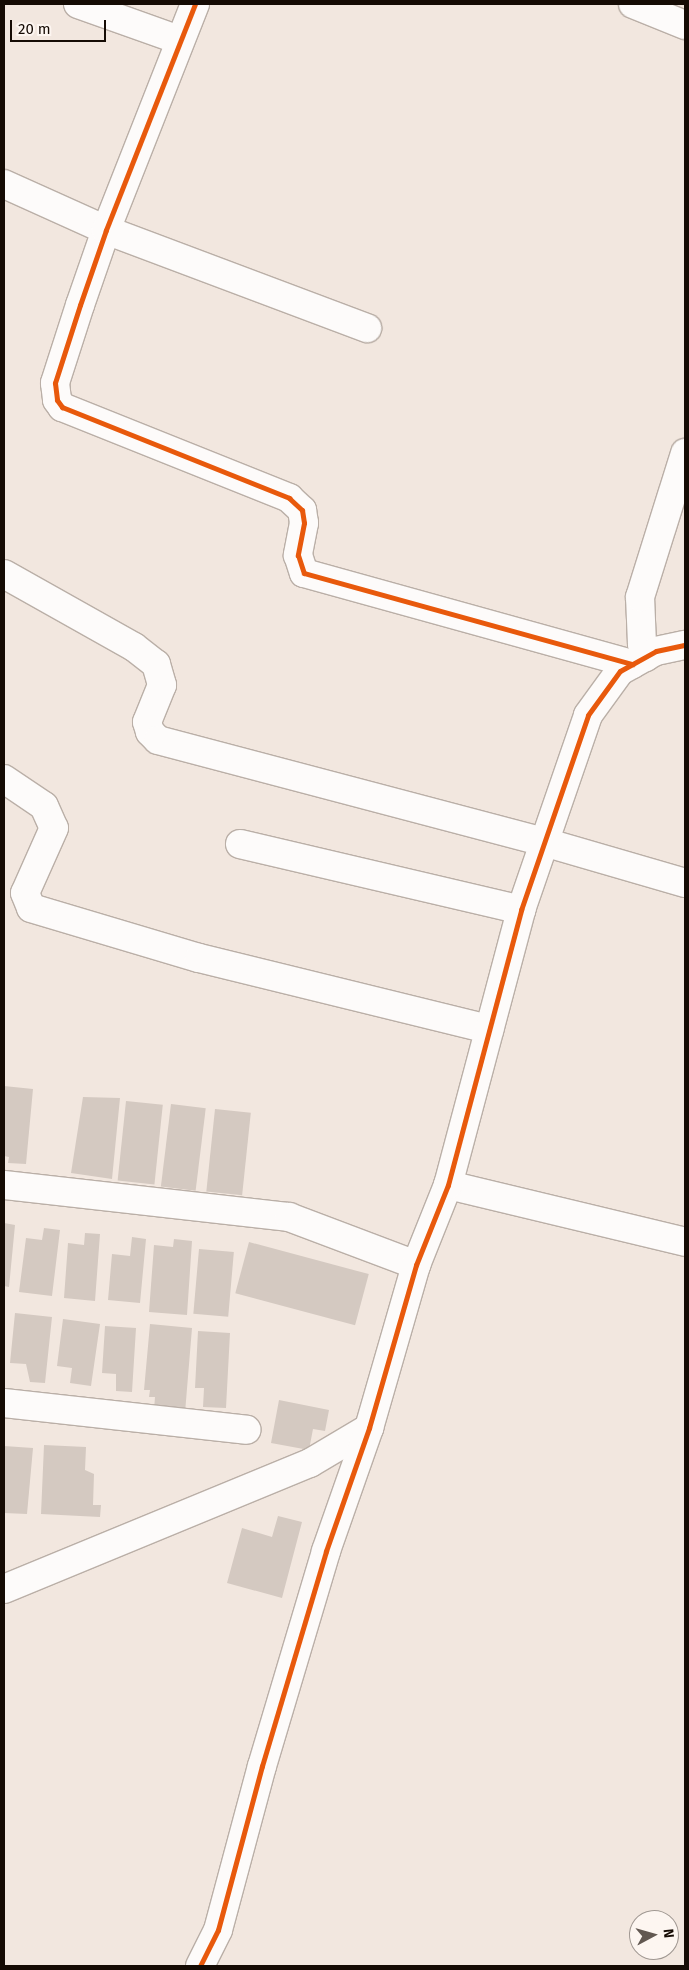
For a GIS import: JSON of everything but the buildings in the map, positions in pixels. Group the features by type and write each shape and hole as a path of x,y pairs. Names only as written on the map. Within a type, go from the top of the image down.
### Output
{"street":[{"path":"78,4 179,40"},
{"path":"194,4 106,230 55,383 57,400 62,407 289,498 302,510 304,523 298,555 304,573 640,661"},
{"path":"633,4 685,25"},
{"path":"4,184 106,230 367,328"},
{"path":"640,661 640,596 685,453"},
{"path":"4,574 134,647 156,664 162,685 148,714 147,722 150,732 158,740 544,842 685,883"},
{"path":"200,1966 218,1930 262,1766 318,1579 369,1428 416,1265 448,1185 520,910 588,715 620,671 640,661 685,645"},
{"path":"4,779 44,806 54,828 25,893 30,908 199,958 488,1029"},
{"path":"240,844 520,910"},
{"path":"4,1185 289,1217 416,1265"},
{"path":"448,1185 685,1242"},
{"path":"4,1403 247,1430"},
{"path":"4,1589 310,1463 369,1428"}],"cycle path":[{"path":"195,4 106,230 55,383 57,400 62,407 289,498 302,510 304,523 298,555 304,573 633,664"},
{"path":"200,1966 218,1930 262,1766 326,1551 369,1428 416,1265 448,1185 521,910 588,715 620,671 656,651 685,645"}]}
